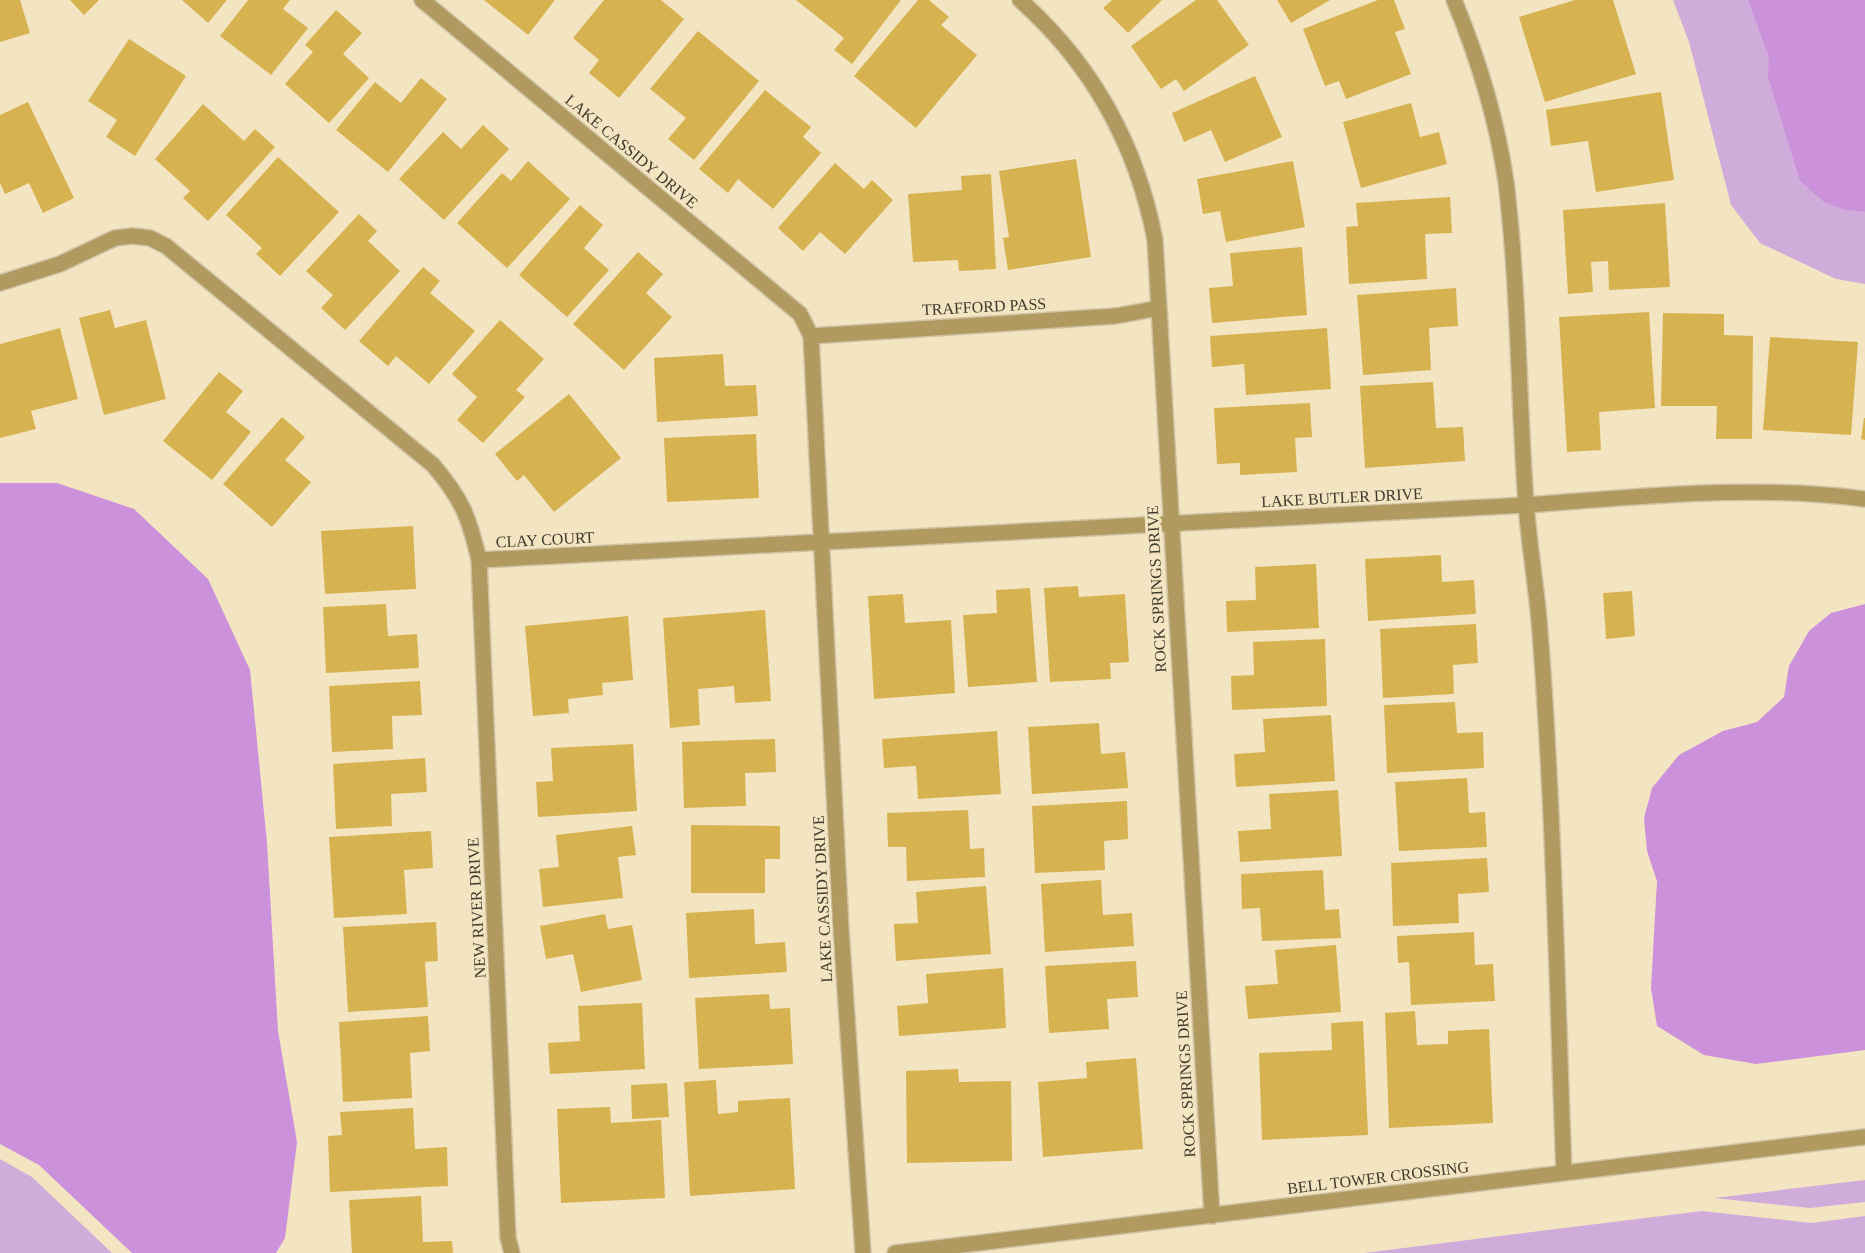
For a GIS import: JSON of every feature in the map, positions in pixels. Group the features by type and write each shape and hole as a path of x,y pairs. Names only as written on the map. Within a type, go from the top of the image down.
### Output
{"street":[{"name":"LAKE CASSIDY DRIVE","path":"422,0 800,314 811,336"},
{"name":"ROCK SPRINGS DRIVE","path":"1020,0 1065,46 1093,81 1132,157 1155,240 1212,1216"},
{"path":"1454,0 1469,37 1491,108 1505,180 1513,253 1526,505 1542,653 1552,834 1564,1173"},
{"name":"CLAY COURT","path":"0,283 60,264 115,238 133,236 150,238 166,246 433,465 454,490 469,519 478,560 821,542"},
{"name":"TRAFFORD PASS","path":"811,336 1116,316 1159,308"},
{"path":"811,336 821,542"},
{"name":"LAKE BUTLER DRIVE","path":"821,542 1170,525 1681,494 1770,493 1865,499"},
{"name":"LAKE CASSIDY DRIVE","path":"821,542 841,930 863,1253"},
{"name":"NEW RIVER DRIVE","path":"478,560 508,1226 512,1253"},
{"name":"BELL TOWER CROSSING","path":"895,1253 1865,1137"}],"shaded area":[{"path":"1673,0 1865,0 1865,284 1836,279 1760,243 1731,205 1689,42"},
{"path":"1748,0 1865,0 1865,212 1843,209 1824,202 1800,181 1768,77 1769,57"},
{"path":"0,483 57,483 134,509 208,579 250,670 267,843 278,1031 297,1142 285,1238 276,1253 132,1253 39,1165 0,1144"},
{"path":"1865,604 1865,1050 1756,1064 1704,1055 1657,1026 1651,988 1657,881 1647,851 1644,818 1652,788 1679,755 1723,731 1757,722 1784,697 1789,666 1809,631 1831,613"},
{"path":"0,1159 32,1177 112,1253 0,1253"},
{"path":"1865,1180 1865,1202 1810,1208 1714,1198"},
{"path":"1702,1211 1811,1223 1865,1216 1865,1253 1364,1253"}],"building":[{"path":"0,0 20,0 30,33 0,42"},
{"path":"70,0 99,0 84,15"},
{"path":"182,0 227,0 208,23"},
{"path":"248,0 290,0 283,9 308,28 271,75 220,36"},
{"path":"484,0 555,0 528,35"},
{"path":"604,0 661,0 684,19 619,98 589,73 599,60 573,38"},
{"path":"796,0 901,0 852,64 834,50 844,38"},
{"path":"918,0 929,0 949,17 941,25 977,55 916,128 854,76"},
{"path":"1112,0 1162,0 1128,33 1103,8"},
{"path":"1196,0 1217,0 1249,45 1184,91 1176,79 1161,89 1131,46"},
{"path":"1277,0 1330,0 1291,23"},
{"path":"1378,0 1394,0 1405,29 1395,32 1411,74 1346,99 1339,81 1325,86 1303,29"},
{"path":"1575,0 1613,0 1636,74 1545,102 1519,17"},
{"path":"336,10 362,33 343,54 369,78 329,123 285,84 313,52 305,45"},
{"path":"698,31 759,81 694,160 668,139 686,118 650,89"},
{"path":"129,39 186,76 135,156 106,137 117,120 88,101"},
{"path":"1255,76 1282,137 1225,162 1211,130 1184,142 1172,113"},
{"path":"421,78 447,99 388,172 336,130 375,82 401,103"},
{"path":"765,90 811,127 803,137 821,153 773,209 738,179 728,193 699,169"},
{"path":"1661,92 1674,180 1596,192 1588,141 1551,146 1546,110"},
{"path":"28,102 74,198 43,213 29,183 5,194 0,183 0,115"},
{"path":"1411,103 1420,137 1439,132 1447,164 1361,188 1343,122"},
{"path":"203,104 244,141 255,129 275,147 208,221 183,198 190,191 155,159"},
{"path":"483,125 509,149 444,220 399,179 443,132 461,149"},
{"path":"278,157 339,212 280,276 256,254 262,248 226,215"},
{"path":"1076,159 1091,257 1008,270 1003,238 1009,237 999,171"},
{"path":"528,161 570,199 507,268 457,223 502,173 511,181"},
{"path":"1293,161 1305,227 1226,242 1220,211 1203,214 1197,179"},
{"path":"835,163 864,189 872,180 893,200 845,254 820,232 803,251 778,228"},
{"path":"991,174 996,269 959,271 958,260 913,262 908,194 962,190 961,176"},
{"path":"1450,197 1452,233 1425,234 1427,279 1349,284 1346,227 1358,226 1356,203"},
{"path":"1665,203 1670,287 1609,290 1608,261 1591,262 1593,292 1568,294 1563,210"},
{"path":"580,205 603,225 584,248 609,270 567,317 519,275"},
{"path":"359,214 377,231 368,241 400,271 345,330 321,308 333,295 306,271"},
{"path":"1302,247 1307,315 1212,323 1209,288 1233,286 1230,253"},
{"path":"638,252 663,274 646,293 672,317 624,370 573,324"},
{"path":"423,267 440,281 430,293 475,331 429,384 396,356 388,366 359,341"},
{"path":"1456,288 1458,326 1429,328 1431,370 1363,375 1357,295"},
{"path":"110,310 115,328 146,320 166,399 104,415 79,318"},
{"path":"1649,312 1655,408 1599,412 1601,450 1567,452 1559,317"},
{"path":"1663,313 1724,314 1724,335 1753,336 1752,439 1716,439 1717,406 1661,406"},
{"path":"500,320 544,359 516,390 525,397 483,443 457,420 477,397 452,374"},
{"path":"60,328 78,399 31,411 36,429 0,438 0,344"},
{"path":"1327,328 1331,389 1246,395 1244,364 1212,367 1210,336"},
{"path":"1770,337 1858,342 1851,435 1763,430"},
{"path":"723,354 725,386 756,385 758,416 657,422 654,358"},
{"path":"219,372 243,391 226,412 251,432 212,480 163,441"},
{"path":"1433,382 1436,428 1463,427 1465,461 1365,468 1360,386"},
{"path":"569,394 621,458 554,512 524,475 517,481 495,454"},
{"path":"1310,403 1312,437 1295,438 1297,472 1240,475 1240,463 1217,464 1214,408"},
{"path":"282,417 305,437 285,460 311,482 272,527 223,484"},
{"path":"1865,418 1865,440 1861,439"},
{"path":"756,434 759,498 667,502 664,438"},
{"path":"413,526 416,589 325,594 321,531"},
{"path":"1441,555 1442,582 1474,580 1476,614 1368,621 1365,559"},
{"path":"1316,564 1319,628 1227,632 1226,601 1256,600 1255,567"},
{"path":"1078,586 1079,597 1125,594 1129,662 1110,663 1111,679 1050,682 1044,588"},
{"path":"1030,588 1037,682 968,687 963,615 997,613 996,590"},
{"path":"1632,591 1635,636 1606,639 1603,593"},
{"path":"903,594 905,623 951,620 955,693 874,699 868,596"},
{"path":"386,604 388,636 417,634 419,668 326,673 323,607"},
{"path":"765,610 771,701 735,703 734,686 698,689 700,725 670,728 663,618"},
{"path":"628,616 633,680 602,683 603,695 568,699 569,713 533,716 525,626"},
{"path":"1476,624 1478,663 1453,665 1454,694 1383,698 1380,629"},
{"path":"1325,639 1327,706 1232,710 1231,676 1254,675 1253,642"},
{"path":"420,681 422,715 392,716 393,749 332,752 329,686"},
{"path":"1455,702 1457,733 1483,732 1484,768 1387,773 1384,705"},
{"path":"1331,715 1335,781 1236,787 1234,754 1265,752 1263,719"},
{"path":"1099,723 1101,754 1125,752 1128,788 1032,794 1028,727"},
{"path":"997,731 1001,794 918,799 916,766 884,768 882,739"},
{"path":"775,739 776,772 745,773 746,806 684,808 682,742"},
{"path":"633,744 637,811 538,817 536,782 553,781 551,748"},
{"path":"425,758 427,792 391,794 392,826 336,829 333,764"},
{"path":"1467,778 1469,813 1485,812 1487,847 1399,851 1395,782"},
{"path":"1338,790 1342,856 1240,862 1238,831 1271,829 1269,794"},
{"path":"1127,801 1128,839 1104,841 1105,870 1035,873 1032,806"},
{"path":"968,810 970,849 984,848 985,877 907,881 906,847 888,847 887,813"},
{"path":"691,825 780,826 780,859 765,859 765,893 691,893"},
{"path":"632,826 636,855 618,857 623,898 543,907 539,869 559,867 556,835"},
{"path":"431,831 433,868 404,870 407,914 334,918 329,837"},
{"path":"1487,858 1489,892 1458,894 1459,923 1393,926 1391,863"},
{"path":"1323,870 1325,910 1339,909 1341,938 1262,941 1260,908 1242,909 1241,874"},
{"path":"1101,880 1103,915 1132,913 1134,946 1045,952 1041,884"},
{"path":"986,886 991,954 896,961 894,924 918,923 916,892"},
{"path":"754,909 755,944 785,942 787,972 689,978 686,913"},
{"path":"605,914 608,929 632,925 642,980 581,992 573,954 546,959 540,926"},
{"path":"436,922 438,961 425,962 428,1007 348,1012 343,927"},
{"path":"1474,932 1475,965 1493,964 1495,1001 1411,1005 1409,962 1398,963 1397,936"},
{"path":"1336,945 1341,1012 1248,1019 1245,986 1278,984 1275,950"},
{"path":"1136,961 1138,997 1107,999 1109,1029 1049,1033 1045,966"},
{"path":"1003,968 1006,1028 899,1036 897,1006 928,1003 926,974"},
{"path":"769,994 770,1009 790,1008 793,1064 699,1069 695,998"},
{"path":"642,1003 645,1069 550,1074 548,1043 580,1041 578,1006"},
{"path":"1415,1011 1417,1045 1448,1044 1448,1031 1489,1029 1493,1123 1389,1128 1385,1013"},
{"path":"428,1016 430,1051 410,1053 412,1098 343,1102 339,1022"},
{"path":"1363,1021 1368,1135 1262,1140 1259,1053 1332,1050 1331,1023"},
{"path":"1136,1058 1143,1149 1043,1157 1038,1082 1087,1078 1086,1062"},
{"path":"958,1069 959,1082 1011,1081 1012,1161 907,1163 906,1071"},
{"path":"716,1080 718,1114 738,1112 738,1101 790,1098 795,1189 690,1196 684,1082"},
{"path":"667,1083 669,1117 632,1119 631,1085"},
{"path":"610,1107 611,1123 661,1120 665,1198 561,1203 557,1109"},
{"path":"413,1108 415,1149 447,1147 448,1186 330,1192 328,1136 342,1135 340,1112"},
{"path":"421,1196 423,1242 452,1241 453,1253 352,1253 349,1200"}]}
